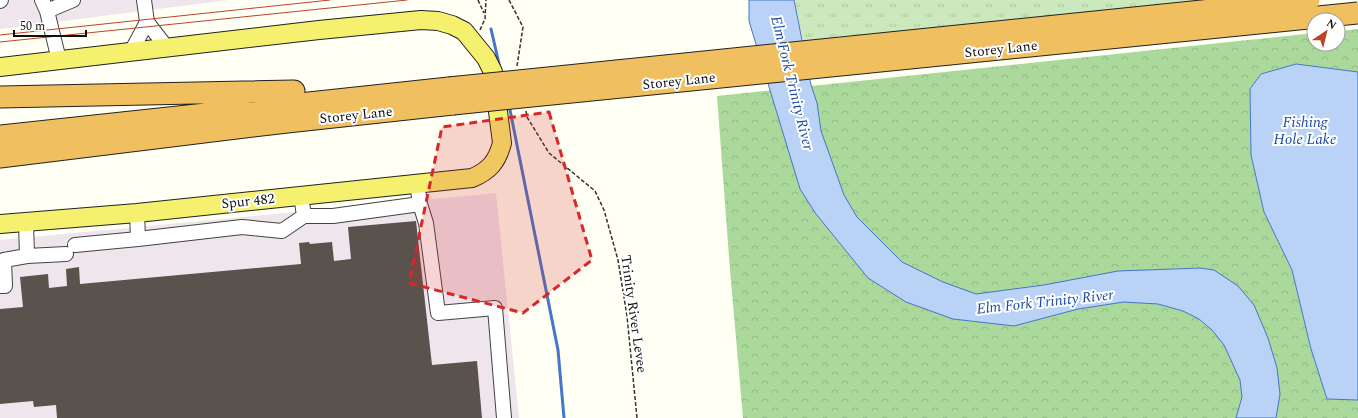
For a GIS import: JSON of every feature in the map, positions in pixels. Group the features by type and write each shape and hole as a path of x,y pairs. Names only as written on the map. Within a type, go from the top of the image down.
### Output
{"highway":[{"name":"Storey Lane","path":"0,158 66,151 287,122 451,96 1309,0"},
{"name":"Storey Lane","path":"0,136 402,92 451,96 1358,13"},
{"path":"0,97 304,91 402,92"},
{"path":"0,167 66,151"}],"main road":[{"path":"0,67 319,30 421,20 452,25 464,31 475,43"},
{"name":"Spur 482","path":"0,224 137,213 472,178 484,173 492,166 502,144 494,79 486,58 475,43"}],"lane":[{"path":"59,60 44,5 73,0"},
{"path":"144,0 147,22 167,48"},
{"path":"131,52 147,22"},
{"path":"417,183 420,204 426,223 438,312 495,308 504,418"},
{"path":"301,195 304,216"},
{"path":"0,286 5,286 2,260 138,239 242,227 282,231 304,216 333,216 420,204"},
{"path":"137,213 138,239"},
{"path":"26,223 27,256"}],"path":[{"path":"475,43 485,20 478,0"},
{"path":"484,14 486,0"},
{"path":"509,0 523,27 517,67"},
{"name":"Trinity River Levee","path":"526,110 527,117 549,153 562,166 595,191 604,210 618,260 627,316 637,418"}],"highlighted area":[{"path":"549,112 592,260 523,313 409,283 442,127"}],"shaded area":[{"path":"0,0 229,0 0,29"},
{"path":"496,193 519,418 0,418 0,240"}],"green space":[{"path":"794,0 1208,0 803,41"},
{"path":"1358,29 1358,72 1296,64 1261,74 1250,89 1251,155 1264,212 1292,270 1311,349 1327,399 1358,400 1358,418 743,418 717,96 1306,34 1306,52 1346,52 1346,30"}],"water":[{"name":"Elm Fork Trinity River","path":"749,0 794,0 811,85 817,103 821,131 844,195 857,217 902,262 943,282 976,294 1044,285 1118,271 1200,268 1214,270 1238,286 1254,305 1268,338 1277,368 1280,394 1276,418 1236,418 1242,397 1240,380 1224,345 1212,330 1199,319 1183,311 1158,304 1124,302 1078,309 1014,326 953,319 906,302 868,278 816,214 800,189 749,21"},
{"name":"Fishing Hole Lake","path":"1296,64 1358,72 1358,400 1327,399 1311,349 1292,270 1264,212 1251,155 1250,89 1261,74"}],"building":[{"path":"416,221 432,365 477,361 482,418 57,418 56,405 34,407 33,401 0,404 0,309 23,307 20,277 48,274 49,288 67,286 66,269 79,267 80,284 301,264 299,243 309,242 310,244 332,242 334,261 351,259 348,227"}],"waterway":[{"path":"491,29 500,68"},
{"path":"509,105 558,350 564,418"}],"tram line":[{"path":"0,35 330,0"},
{"path":"0,42 407,0"}]}
